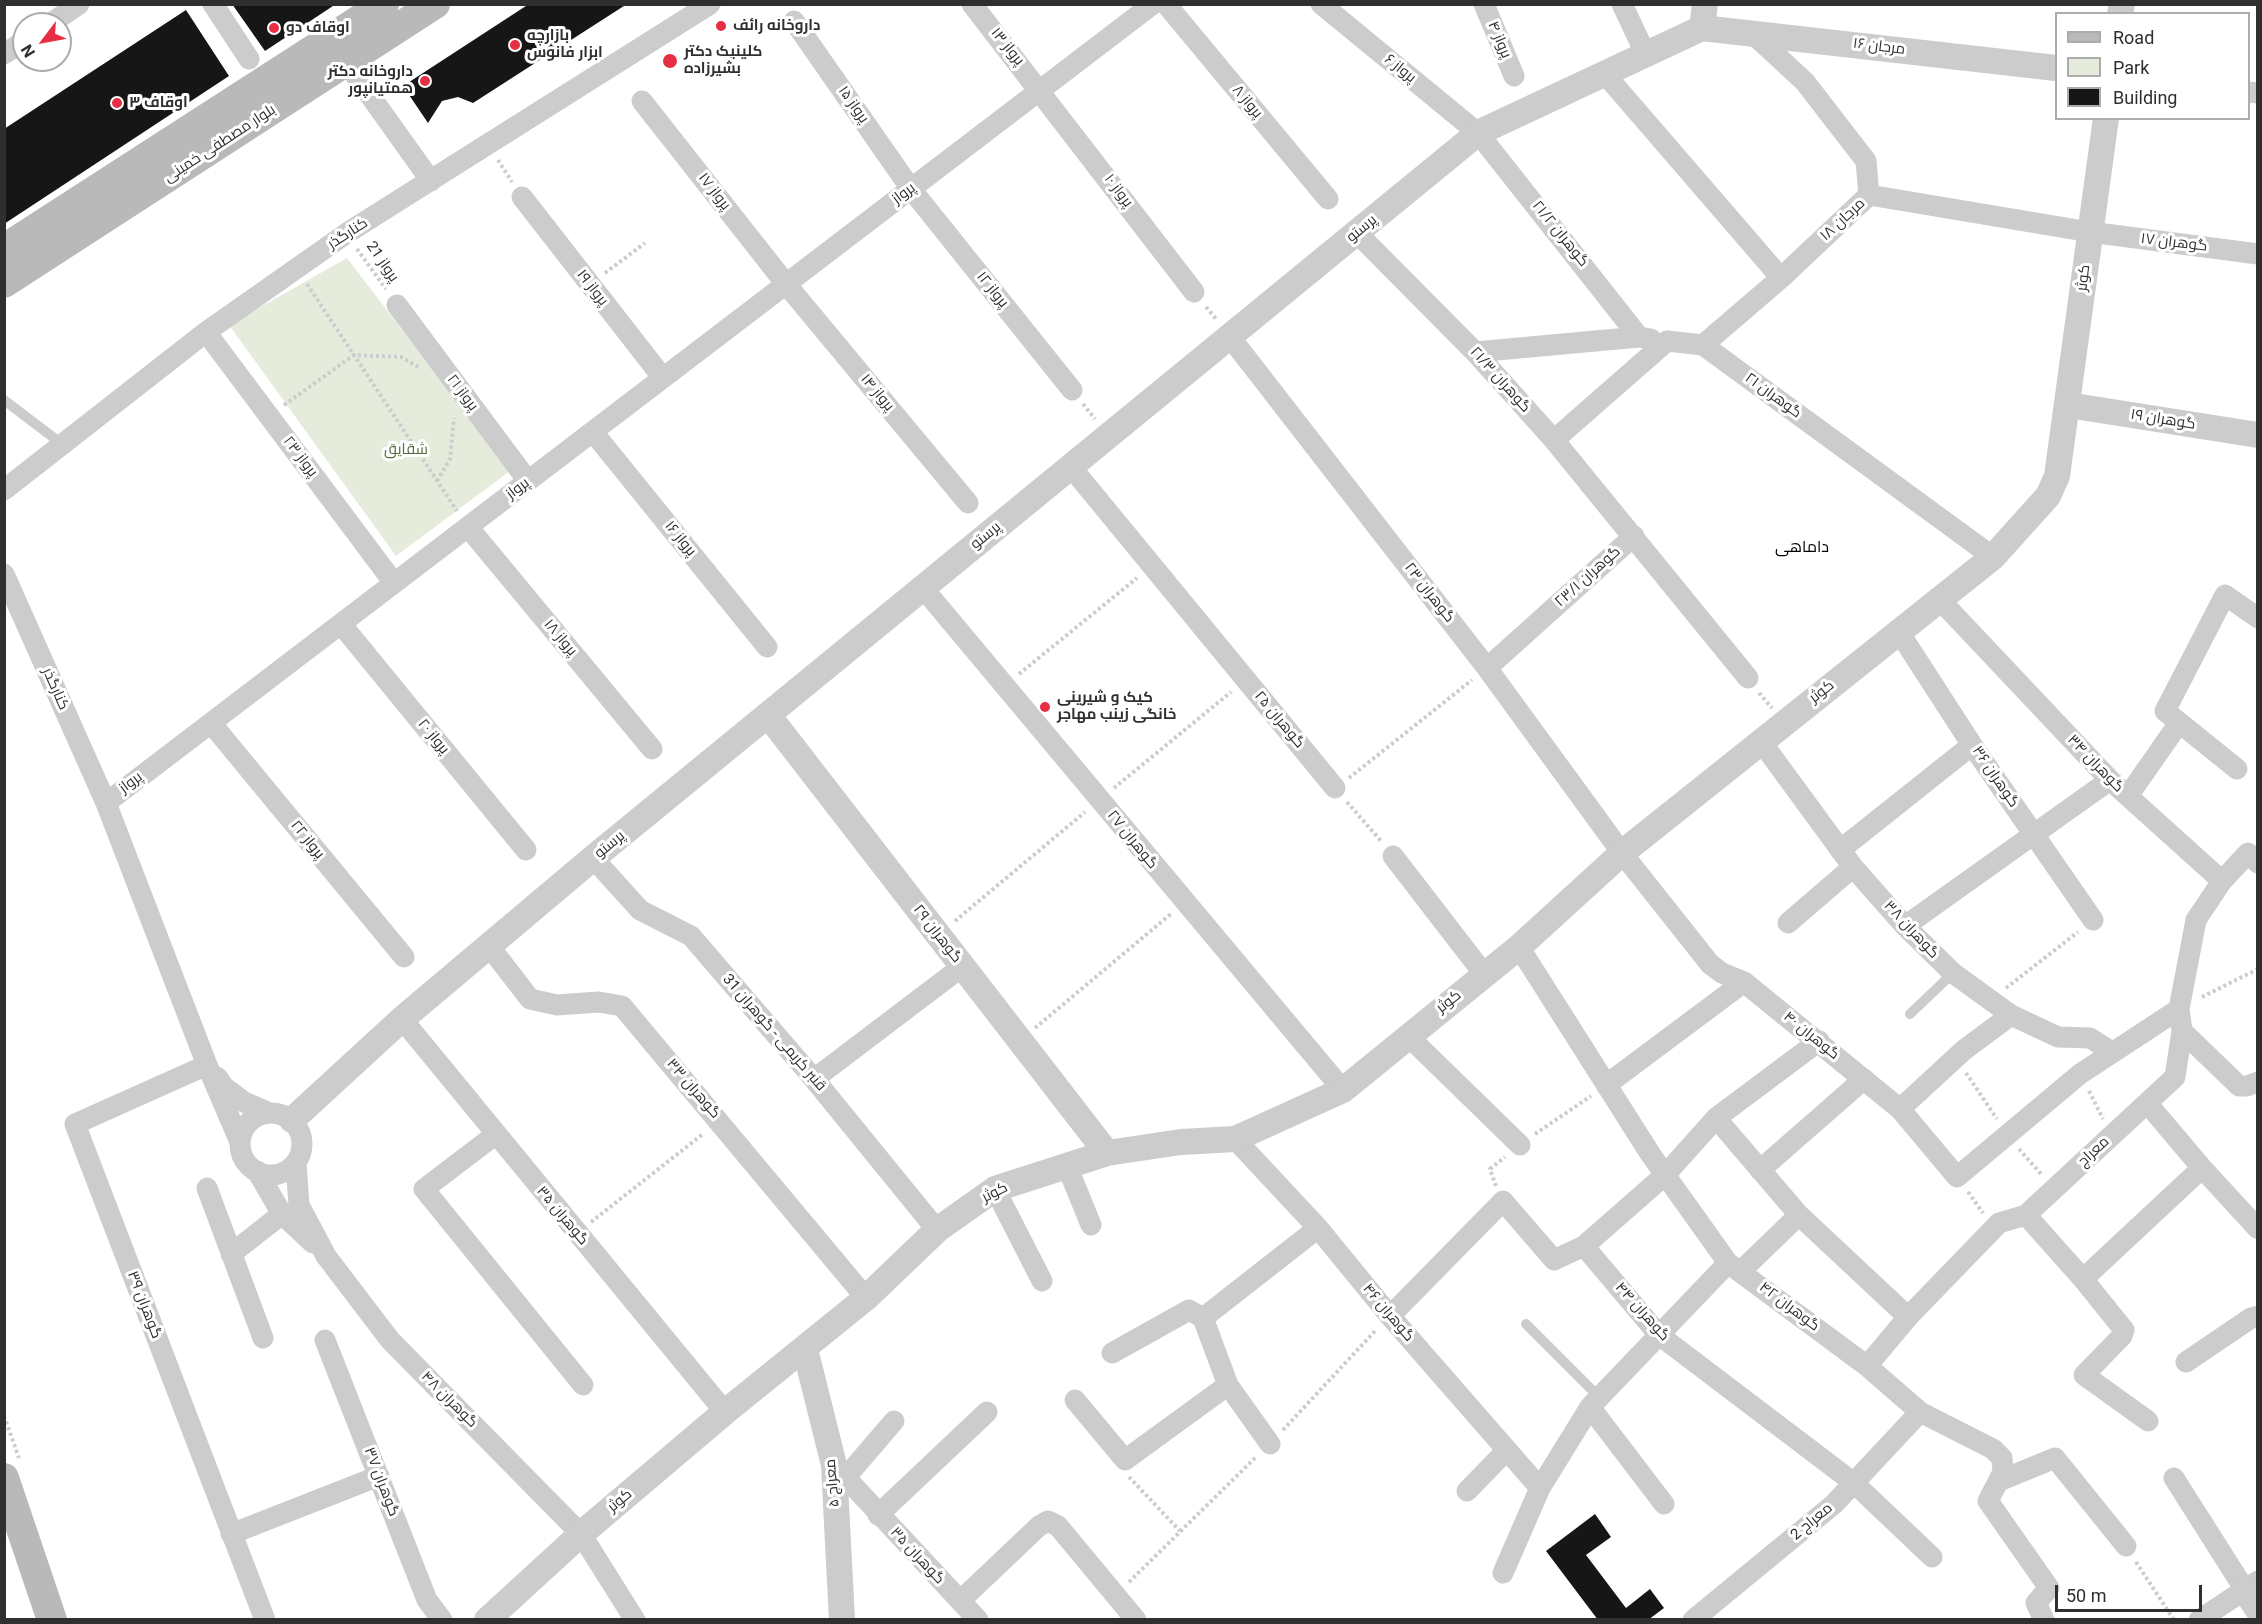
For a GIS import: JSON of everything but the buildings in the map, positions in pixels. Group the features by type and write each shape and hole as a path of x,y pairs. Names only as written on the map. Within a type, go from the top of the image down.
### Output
{"main road":[{"name":"بلوار مصطفی خمینی","path":"4,249 384,4"},
{"name":"بلوار مصطفی خمینی","path":"4,283 435,4"},
{"path":"4,1478 52,1620"}],"street":[{"path":"213,4 249,59"},
{"name":"کنارگذر","path":"4,490 206,332 347,233 710,4"},
{"name":"پرواز ۱۳","path":"972,4 1041,90"},
{"name":"پرواز","path":"240,1142 207,1065 106,803 1153,4"},
{"name":"پرواز ۸","path":"1167,4 1328,199"},
{"name":"پرواز ۶","path":"1321,4 1478,133"},
{"name":"پرواز ۴","path":"1484,4 1514,76"},
{"path":"1622,4 1646,55"},
{"name":"پرستو","path":"292,1120 402,1019 593,858 1478,133 1646,55 1703,16"},
{"name":"مرجان ۱۶","path":"1703,16 1751,32 2055,68"},
{"name":"پرواز ۱۵","path":"794,21 911,189"},
{"path":"1751,32 1805,82 1866,161 1869,195"},
{"path":"346,62 431,181"},
{"path":"1605,73 1781,278"},
{"name":"پرواز ۱۰","path":"1041,90 1194,292"},
{"name":"پرواز ۱۷","path":"642,101 786,284"},
{"name":"کوثر","path":"487,1620 581,1534 724,1412 866,1298 937,1230 995,1189 1107,1153 1181,1142 1235,1139 1343,1090 1407,1035 1519,947 1622,853 1760,740 1941,601 1993,557 2048,496 2054,486 2068,405 2106,120"},
{"name":"گوهران ۲۱/۲","path":"1478,133 1639,337"},
{"name":"پرواز ۱۲","path":"911,189 1072,390"},
{"name":"مرجان ۱۸","path":"1703,345 1781,278 1869,195 2090,232"},
{"name":"پرواز ۱۹","path":"522,197 663,378"},
{"name":"گوهران ۱۷","path":"2090,232 2258,254"},
{"name":"گوهران ۲۱/۳","path":"1357,233 1475,352 1554,440 1634,536"},
{"name":"پرواز ۱۴","path":"786,284 968,502"},
{"name":"پرواز ۲۱","path":"397,305 528,481"},
{"name":"پرواز ۲۳","path":"206,332 394,583"},
{"name":"گوهران ۲۳","path":"1230,337 1487,668 1622,853"},
{"name":"گوهران ۲۱","path":"1475,352 1639,337 1703,345 1993,557"},
{"path":"1554,440 1667,341"},
{"name":"گوهران ۱۹","path":"2068,405 2258,435"},
{"name":"پرواز ۱۶","path":"593,432 767,647"},
{"name":"گوهران ۲۵","path":"1071,467 1335,788"},
{"name":"پرواز ۱۸","path":"468,527 652,749"},
{"name":"گوهران ۲۳/۱","path":"1487,668 1634,536 1748,678"},
{"name":"کنارگذر","path":"4,574 106,803"},
{"name":"گوهران ۲۷","path":"922,588 1343,1090"},
{"path":"2237,769 2165,711 2225,595 2258,618"},
{"name":"گوهران ۳۴","path":"1941,601 2110,780 2222,881"},
{"name":"پرواز ۲۰","path":"341,624 526,850"},
{"name":"گوهران ۳۶","path":"1899,632 1972,745 2093,920"},
{"name":"گوهران ۲۹","path":"768,715 1107,1153"},
{"name":"پرواز ۲۲","path":"211,723 404,957"},
{"path":"2128,796 2179,723"},
{"name":"گوهران ۳۸","path":"1760,740 1847,859 1905,926 1953,973 2011,1015 2058,1037 2090,1038 2112,1052"},
{"path":"1788,923 1847,859 1972,745"},
{"path":"1905,926 2110,780"},
{"name":"گوهران ۴۰","path":"1622,853 1710,964 1722,973 1744,982 1900,1109 1957,1178"},
{"path":"2222,881 2254,853"},
{"path":"1393,856 1484,974"},
{"name":"قنبر کریمی - گوهران 31","path":"593,858 640,910 691,936 814,1079 937,1230"},
{"name":"معراج","path":"1867,1366 1908,1317 1999,1222 2026,1215 2175,1077 2182,1031 2179,1009 2196,920 2222,881"},
{"name":"گوهران ۳۳","path":"489,946 530,999 557,1005 599,1002 622,1006 866,1298"},
{"name":"گوهران ۴۲","path":"1519,947 1665,1175 1734,1267 1867,1366 1920,1412 1993,1449 2002,1458 2004,1465 1999,1481 1988,1501 2049,1588 2036,1603 2044,1620"},
{"path":"814,1079 963,966"},
{"path":"1606,1085 1744,982"},
{"path":"1957,1178 2080,1074 2179,1009"},
{"path":"1900,1109 1964,1050 2011,1015"},
{"name":"گوهران ۳۵","path":"402,1019 724,1412"},
{"path":"2182,1031 2239,1086 2258,1082"},
{"path":"1407,1035 1520,1145"},
{"path":"1390,1316 1503,1201 1554,1260 1584,1246 1665,1175 1716,1118 1819,1041"},
{"path":"207,1065 224,1087 244,1102 267,1112 281,1113 292,1120 301,1133 303,1149 296,1163 278,1174 256,1171"},
{"name":"گوهران ۳۹","path":"207,1065 75,1124 265,1620"},
{"path":"1760,1170 1864,1079"},
{"path":"2146,1103 2258,1229"},
{"path":"267,1112 254,1118 244,1128 240,1142 244,1159 256,1171 282,1214 326,1256"},
{"path":"1716,1118 1799,1215 1908,1317"},
{"path":"495,1135 424,1189 583,1385"},
{"name":"گوهران ۴۶","path":"1235,1139 1318,1228 1390,1316 1540,1488"},
{"name":"گوهران ۴۸","path":"296,1163 299,1205 326,1256 390,1340 581,1534 635,1620"},
{"path":"1067,1166 1090,1225"},
{"path":"2083,1279 2202,1168"},
{"path":"207,1188 262,1338"},
{"path":"995,1189 1042,1281"},
{"path":"231,1254 282,1214"},
{"path":"1503,1573 1540,1488 1595,1402 1659,1335 1734,1267 1799,1215"},
{"path":"2026,1215 2083,1279 2124,1330 2122,1336 2084,1375 2148,1421"},
{"path":"1203,1318 1318,1228"},
{"name":"گوهران ۴۴","path":"1584,1246 1659,1335 1854,1484 1932,1557"},
{"path":"1112,1353 1189,1310 1203,1318 1228,1385 1270,1444"},
{"path":"2186,1362 2251,1318 2258,1316"},
{"name":"گوهران ۳۷","path":"325,1340 427,1600 442,1620"},
{"name":"معراج ۵","path":"805,1349 840,1471 842,1620"},
{"path":"1075,1400 1125,1460 1228,1385"},
{"path":"1595,1402 1664,1504"},
{"path":"878,1515 987,1412"},
{"name":"معراج 2","path":"1693,1620 1834,1504 1920,1412"},
{"path":"840,1471 894,1421"},
{"path":"1467,1491 1506,1451"},
{"path":"1999,1481 2055,1458 2126,1546"},
{"name":"گوهران ۳۵","path":"840,1471 878,1515 978,1620"},
{"path":"231,1534 379,1476"},
{"path":"2174,1478 2253,1594 2199,1620"},
{"path":"960,1601 1039,1526 1048,1521 1058,1526 1136,1620"}],"lane":[{"path":"4,400 62,444"},
{"path":"1910,1014 1953,973"},
{"path":"1526,1324 1595,1402"}],"path":[{"path":"488,145 522,197"},
{"name":"پرواز 21","path":"347,233 397,305"},
{"path":"590,284 645,243"},
{"path":"297,268 468,527"},
{"path":"1194,292 1230,337"},
{"path":"269,416 354,355 401,357 425,371"},
{"path":"1072,390 1109,436"},
{"path":"437,481 450,459 456,421 452,412"},
{"path":"1005,686 1152,567"},
{"path":"1393,856 1335,788 1487,668"},
{"path":"1748,678 1784,722"},
{"path":"939,935 1246,681"},
{"path":"1020,1041 1185,903"},
{"path":"1990,1001 2093,920"},
{"path":"2179,1009 2258,969"},
{"path":"2080,1074 2111,1136"},
{"path":"1503,1201 1490,1169 1520,1145 1606,1085"},
{"path":"577,1234 720,1121"},
{"path":"1957,1178 1994,1227"},
{"path":"1109,1587 1116,1588 1128,1583 1270,1444 1390,1316"},
{"path":"1125,1460 1125,1472 1180,1531"},
{"path":"2126,1546 2174,1620"}],"green space":[{"name":"شقایق","path":"347,258 510,471 396,556 229,325"}],"place":[{"name":"داروخانه رائف","path":"721,26"},
{"name":"اوقاف دو","path":"274,28"},
{"name":"بازارچه ابزار فانوس","path":"515,45"},
{"name":"کلینیک دکتر بشیرزاده","path":"670,61"},
{"name":"داروخانه دکتر همتیانپور","path":"425,81"},
{"name":"اوقاف ۳","path":"117,103"},
{"name":"کیک و شیرینی خانگی زینب مهاجر","path":"1045,707"}],"district":[{"name":"داماهی","path":"1802,548"}]}
